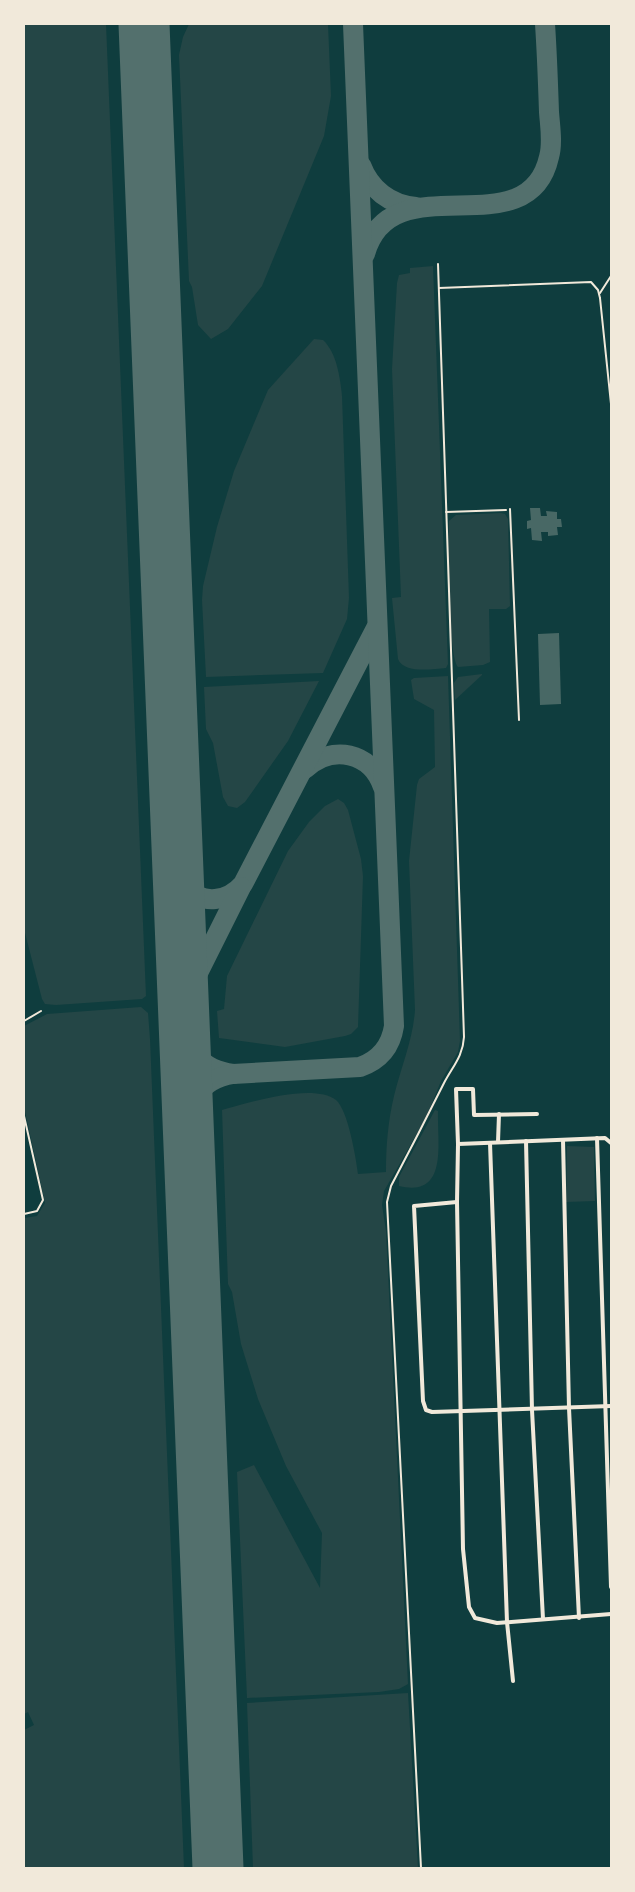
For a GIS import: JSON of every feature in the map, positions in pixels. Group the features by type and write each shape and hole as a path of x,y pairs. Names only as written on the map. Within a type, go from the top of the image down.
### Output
{"street":[{"path":"537,1114 474,1115 473,1089 456,1089 463,1549 469,1608 471,1613 481,1621 507,1622 579,1618 611,1614"},
{"path":"498,1142 499,1114"},
{"path":"458,1144 606,1138 611,1134"},
{"path":"597,1138 611,1587"},
{"path":"606,1138 611,1143"},
{"path":"563,1140 569,1408 579,1618"},
{"path":"526,1141 532,1410 543,1619"},
{"path":"490,1143 507,1622 513,1681"},
{"path":"457,1202 414,1206 423,1401 426,1410 432,1412 532,1410 611,1406"}],"lane":[{"path":"421,1868 387,1202 391,1186 436,1102 444,1082 460,1058 464,1037 438,264"},
{"path":"600,298 602,287 611,276"},
{"path":"439,288 591,282 598,290 600,298 611,404"},
{"path":"510,509 519,720"},
{"path":"446,512 506,510"},
{"path":"24,1021 41,1011"},
{"path":"24,1116 43,1198 42,1206 37,1211 24,1214"}],"shaded area":[{"path":"24,24 106,24 146,996 142,999 56,1005 45,1004 42,999 24,929"},
{"path":"189,24 328,24 331,96 324,136 262,286 228,329 211,339 198,325 192,287 189,281 179,55 183,37"},
{"path":"433,266 448,664 446,668 419,670 406,667 398,659 392,598 401,597 392,369 399,275 410,273 410,268"},
{"path":"314,339 323,340 332,352 339,374 342,396 349,598 347,619 323,673 206,677 203,586 217,527 234,471 268,390"},
{"path":"505,514 508,519 510,606 506,609 489,609 490,662 483,665 458,667 452,642 450,621 449,521 456,515"},
{"path":"482,674 455,700 454,683 458,677"},
{"path":"448,676 460,1041 458,1052 441,1081 426,1118 384,1191 382,1205 386,1231 408,1684 399,1689 379,1692 247,1698 237,1472 254,1465 320,1588 322,1533 286,1466 258,1399 241,1344 232,1292 228,1284 222,1110 263,1099 297,1093 326,1095 336,1100 344,1114 351,1135 358,1174 386,1172 390,1115 409,1043 415,1010 409,861 417,785 419,779 435,767 434,710 414,699 411,680 414,678"},
{"path":"319,681 288,741 245,802 237,808 228,806 223,797 213,743 206,729 204,687"},
{"path":"338,799 344,803 348,810 361,859 363,876 358,1027 351,1034 345,1036 285,1047 219,1038 217,1011 224,1009 227,976 288,851 309,822 325,806"},
{"path":"141,1007 148,1013 150,1039 184,1868 24,1868 24,1730 34,1725 28,1712 24,1714 24,1218 37,1216 45,1203 24,1107 24,1026 47,1014"},
{"path":"435,1110 438,1111 438,1152 437,1165 433,1176 426,1184 415,1188 399,1186 399,1177"},
{"path":"567,1146 594,1147 595,1201 566,1202"},
{"path":"408,1693 418,1868 253,1868 247,1703"}],"building":[{"path":"530,508 540,508 541,516 547,516 546,511 557,512 557,519 561,519 562,527 557,527 558,535 548,536 548,532 541,532 542,541 532,540 531,528 527,529 527,521 531,520"},
{"path":"559,633 561,704 540,705 538,634"}],"taxiway":[{"path":"145,55 147,41 156,24"},
{"path":"188,1141 193,1106 202,1089 210,1082 233,1074 360,1067 379,1056 387,1046 394,1026 353,24"},
{"path":"365,254 380,227 402,212 429,207 488,204 515,199 536,184 549,157 551,146 545,24"},
{"path":"361,165 370,181 382,194 398,203 416,207"},
{"path":"177,865 184,885 200,897 208,899 223,897 237,890 243,884 376,628"},
{"path":"305,769 327,756 338,754 350,756 360,759 370,766 383,787"},
{"path":"183,1003 241,887"},
{"path":"183,1020 189,1041 198,1057 212,1068 233,1074"}],"runway":[{"path":"144,24 218,1868"}]}
